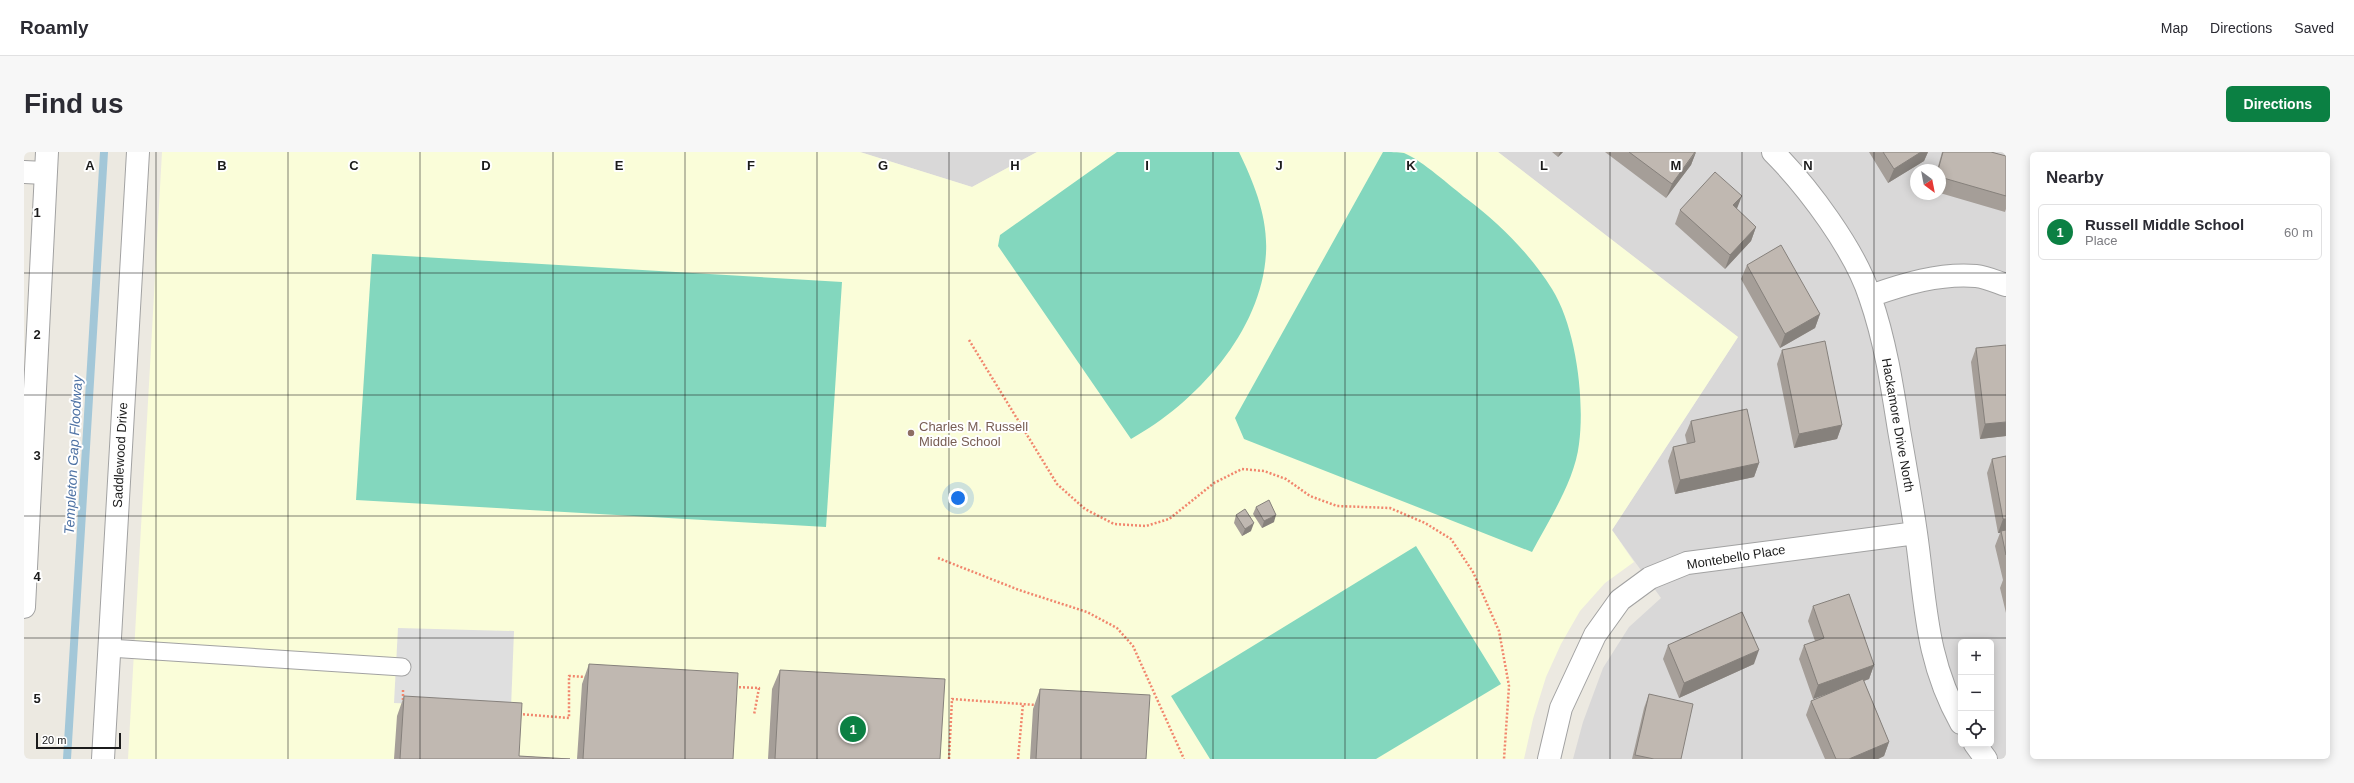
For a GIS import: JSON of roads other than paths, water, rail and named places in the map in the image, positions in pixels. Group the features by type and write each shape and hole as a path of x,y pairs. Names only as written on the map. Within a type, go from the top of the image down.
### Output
{"street":[{"name":"Saddlewood Drive","path":"103,759 138,152"},
{"name":"Hackamore Drive North","path":"1773,152 1830,222 1853,261 1870,296 1890,376 1916,533 1927,628 1940,678 1958,717"},
{"path":"24,607 38,166"},
{"path":"1870,296 1908,282 1944,276 1978,276 2006,285"},
{"name":"Montebello Place","path":"1549,759 1561,708 1595,635 1620,600 1650,578 1687,563 1916,533"},
{"path":"1977,747 1986,759"}],"lane":[{"path":"109,648 402,667"}],"waterway":[{"name":"Templeton Gap Floodway","path":"67,759 104,152"}],"place":[{"name":"Charles M. Russell Middle School","path":"911,433"},
{"name":"Russell Middle School","path":"853,729"}]}
